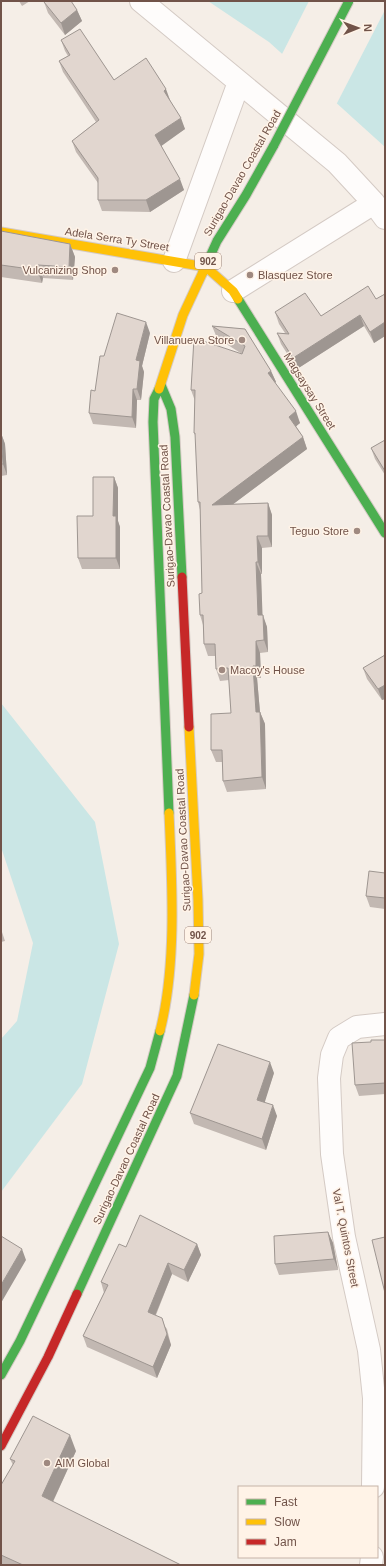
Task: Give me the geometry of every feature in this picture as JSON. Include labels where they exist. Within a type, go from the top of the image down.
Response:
[{"type":"main road","name":"Surigao-Davao Coastal Road","points":[[1,1376],[23,1343],[150,1068],[166,1010],[172,880],[163,694],[153,422],[154,399],[161,385],[183,315],[206,268],[216,241],[246,196],[348,1]]},
{"type":"main road","name":"Adela Serra Ty Street","points":[[1,232],[174,261],[206,268]]},
{"type":"main road","name":"Magsaysay Street","points":[[206,268],[233,291],[385,534]]},
{"type":"main road","name":"Surigao-Davao Coastal Road","points":[[1,1446],[46,1356],[177,1076],[193,1006],[199,954],[191,919],[175,436],[171,409],[161,385]]},
{"type":"main road","points":[[171,918],[191,919]]},
{"type":"street","points":[[141,1],[337,163],[379,210],[233,291]]},
{"type":"street","points":[[174,261],[239,82]]},
{"type":"street","name":"Val T. Quintos Street","points":[[374,1486],[374,1398],[369,1350],[344,1237],[332,1154],[329,1078],[332,1055],[339,1038],[357,1027],[385,1024]]},
{"type":"water","points":[[208,1],[385,1],[385,147],[269,42]]},
{"type":"water","points":[[1,703],[95,822],[119,944],[82,1084],[1,1192],[1,1039],[17,1021],[33,943],[1,847]]},
{"type":"pier","points":[[309,1],[385,1],[385,10],[336,105],[281,56]]},
{"type":"building","points":[[71,1],[77,10],[61,23],[44,2]]},
{"type":"building","points":[[80,29],[114,80],[146,58],[166,89],[164,91],[181,118],[155,135],[180,179],[146,200],[98,200],[98,178],[72,141],[99,120],[59,61],[70,55],[61,40]]},
{"type":"building","points":[[1,231],[70,244],[69,267],[38,265],[37,270],[1,265]]},
{"type":"building","points":[[368,286],[376,299],[385,294],[385,322],[370,332],[360,315],[293,358],[277,333],[289,334],[275,312],[305,293],[321,316]]},
{"type":"building","points":[[117,313],[146,322],[136,360],[140,361],[137,389],[133,389],[132,417],[89,413],[91,390],[95,391],[100,356],[104,356]]},
{"type":"building","points":[[212,326],[245,329],[271,371],[268,373],[296,411],[289,417],[303,437],[212,505],[268,503],[268,536],[257,536],[258,562],[256,562],[258,615],[263,615],[264,640],[256,641],[256,666],[253,666],[256,712],[260,712],[262,777],[223,781],[222,750],[211,750],[211,714],[231,713],[228,668],[216,669],[215,644],[204,644],[203,615],[200,615],[199,594],[202,593],[200,502],[198,502],[194,433],[195,390],[191,390],[194,338],[242,354],[245,346]]},
{"type":"building","points":[[1,433],[3,464],[1,464]]},
{"type":"building","points":[[385,440],[385,471],[371,448]]},
{"type":"building","points":[[93,477],[114,477],[113,516],[116,516],[116,558],[78,558],[77,516],[93,516]]},
{"type":"building","points":[[385,655],[385,685],[378,689],[363,668]]},
{"type":"building","points":[[369,871],[385,873],[385,898],[366,896]]},
{"type":"building","points":[[371,1040],[385,1040],[385,1083],[355,1085],[352,1043],[371,1042]]},
{"type":"building","points":[[218,1044],[270,1062],[257,1100],[273,1105],[262,1139],[190,1113]]},
{"type":"building","points":[[140,1215],[197,1244],[184,1270],[168,1263],[148,1312],[162,1318],[167,1334],[153,1367],[83,1336],[108,1285],[101,1282],[119,1244],[126,1247]]},
{"type":"building","points":[[328,1232],[334,1259],[275,1264],[274,1236]]},
{"type":"building","points":[[1,1236],[22,1249],[1,1285]]},
{"type":"building","points":[[385,1237],[385,1293],[372,1240]]},
{"type":"building","points":[[33,1416],[70,1435],[42,1496],[181,1565],[23,1565],[1,1555],[1,1485],[15,1461],[10,1459]]},
{"type":"traffic: fast","points":[[274,145],[349,1]]},
{"type":"traffic: fast","points":[[203,272],[217,241],[246,195],[274,145]]},
{"type":"traffic: fast","points":[[238,299],[385,533]]},
{"type":"traffic: fast","points":[[161,385],[171,409],[175,437],[182,577]]},
{"type":"traffic: fast","points":[[159,389],[154,399],[153,422],[169,813]]},
{"type":"traffic: fast","points":[[77,1294],[177,1076],[194,995]]},
{"type":"traffic: fast","points":[[1,1375],[20,1341],[150,1068],[160,1031]]},
{"type":"traffic: slow","points":[[1,232],[206,267],[233,291],[238,299]]},
{"type":"traffic: slow","points":[[159,389],[183,315],[203,272]]},
{"type":"traffic: slow","points":[[189,727],[198,900],[199,954],[194,995]]},
{"type":"traffic: slow","points":[[160,1031],[169,978],[171,951],[172,895],[169,813]]},
{"type":"traffic: jam","points":[[182,577],[189,727]]},
{"type":"traffic: jam","points":[[1,1446],[48,1357],[77,1294]]},
{"type":"place","name":"Vulcanizing Shop","points":[[115,270]]},
{"type":"place","name":"Blasquez Store","points":[[250,275]]},
{"type":"place","name":"Villanueva Store","points":[[242,340]]},
{"type":"place","name":"Teguo Store","points":[[357,531]]},
{"type":"place","name":"Macoy's House","points":[[222,670]]},
{"type":"place","name":"AIM Global","points":[[47,1463]]}]
